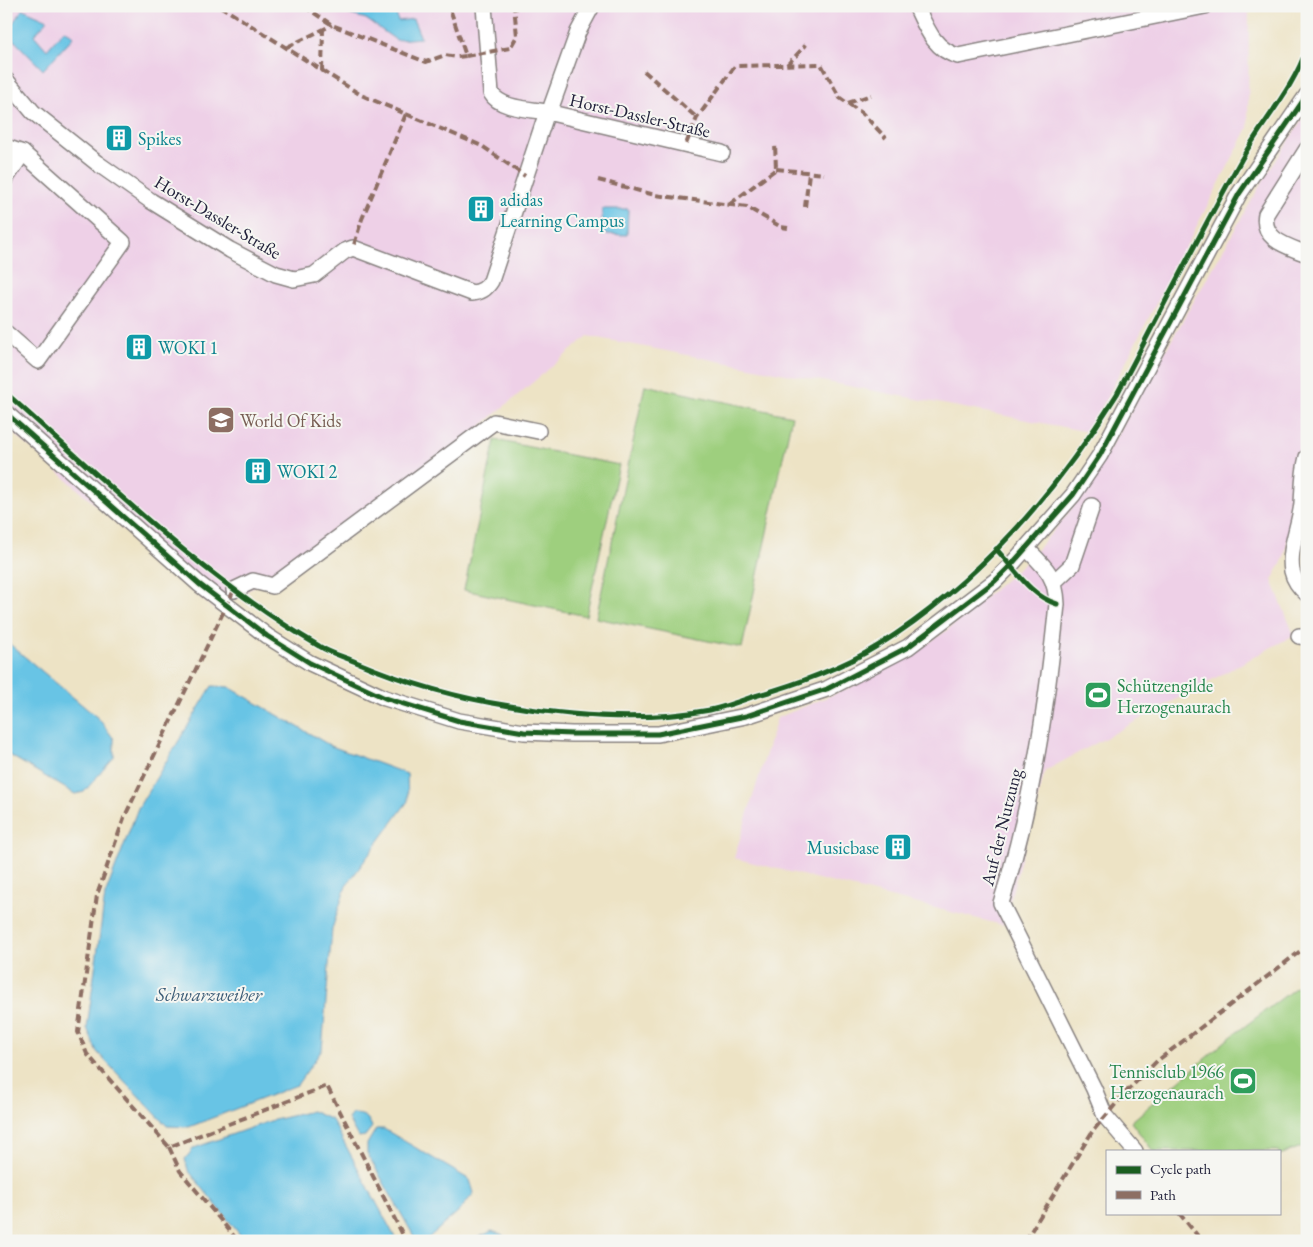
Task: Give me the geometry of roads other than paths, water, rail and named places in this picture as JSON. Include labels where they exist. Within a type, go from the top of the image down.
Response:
[{"type":"street","name":"Horst-Dassler-Straße","points":[[484,6],[491,93],[493,98],[506,104],[722,153]]},
{"type":"street","name":"Horst-Dassler-Straße","points":[[6,80],[33,112],[97,163],[151,201],[230,250],[276,274],[294,279],[314,275],[345,251],[353,248],[472,293],[480,292],[491,281],[548,112],[578,32],[592,6]]},
{"type":"street","points":[[916,6],[936,43],[943,50],[958,56],[1178,8],[1205,6]]},
{"type":"street","points":[[6,413],[199,584],[267,636],[310,663],[385,698],[459,720],[524,732],[612,735],[658,734],[746,716],[827,689],[908,647],[995,581],[1027,549],[1072,495],[1100,454],[1200,266],[1252,174],[1307,95]]},
{"type":"street","points":[[6,147],[23,153],[122,242],[38,361],[6,333]]},
{"type":"street","points":[[1307,149],[1266,214],[1264,223],[1267,232],[1273,239],[1307,254]]},
{"type":"street","points":[[6,178],[23,153]]},
{"type":"street","points":[[234,590],[253,581],[274,586],[494,422],[538,431]]},
{"type":"street","points":[[1307,457],[1302,477],[1302,503],[1292,556],[1292,573],[1300,587],[1307,594]]},
{"type":"street","points":[[1027,549],[1045,567],[1055,581],[1072,565],[1092,506]]},
{"type":"street","name":"Auf der Nutzung","points":[[1055,581],[1056,620],[1036,766],[1014,862],[1001,903],[1094,1089],[1105,1116],[1134,1150]]},
{"type":"water","points":[[321,6],[395,6],[398,21],[413,19],[421,38],[396,40],[366,19]]},
{"type":"water","points":[[23,9],[48,20],[34,35],[47,50],[64,30],[74,36],[43,70],[6,32]]},
{"type":"water","points":[[602,209],[628,209],[627,235],[602,234]]},
{"type":"water","points":[[6,641],[99,719],[114,739],[114,757],[84,792],[75,794],[6,753]]},
{"type":"water","name":"Schwarzweiher","points":[[212,686],[229,687],[331,746],[407,774],[408,801],[346,886],[332,929],[322,1050],[297,1085],[189,1127],[167,1126],[97,1052],[87,1028],[105,895],[138,808]]},
{"type":"water","points":[[312,1111],[332,1120],[397,1241],[245,1241],[188,1170],[185,1159],[194,1148],[270,1121]]},
{"type":"water","points":[[352,1114],[362,1115],[369,1120],[372,1127],[365,1136],[358,1137],[348,1119]]},
{"type":"water","points":[[376,1129],[384,1129],[470,1180],[474,1193],[460,1210],[425,1241],[416,1240],[367,1153],[367,1144]]},
{"type":"water","points":[[492,1231],[503,1235],[505,1241],[471,1241]]},
{"type":"place","name":"Spikes","points":[[119,138]]},
{"type":"place","name":"adidas Learning Campus","points":[[481,209]]},
{"type":"place","name":"WOKI 1","points":[[139,347]]},
{"type":"place","name":"World Of Kids","points":[[221,420]]},
{"type":"place","name":"WOKI 2","points":[[258,471]]},
{"type":"place","name":"Schützengilde Herzogenaurach","points":[[1098,695]]},
{"type":"place","name":"Musicbase","points":[[898,847]]},
{"type":"place","name":"Tennisclub 1966 Herzogenaurach","points":[[1243,1081]]}]
